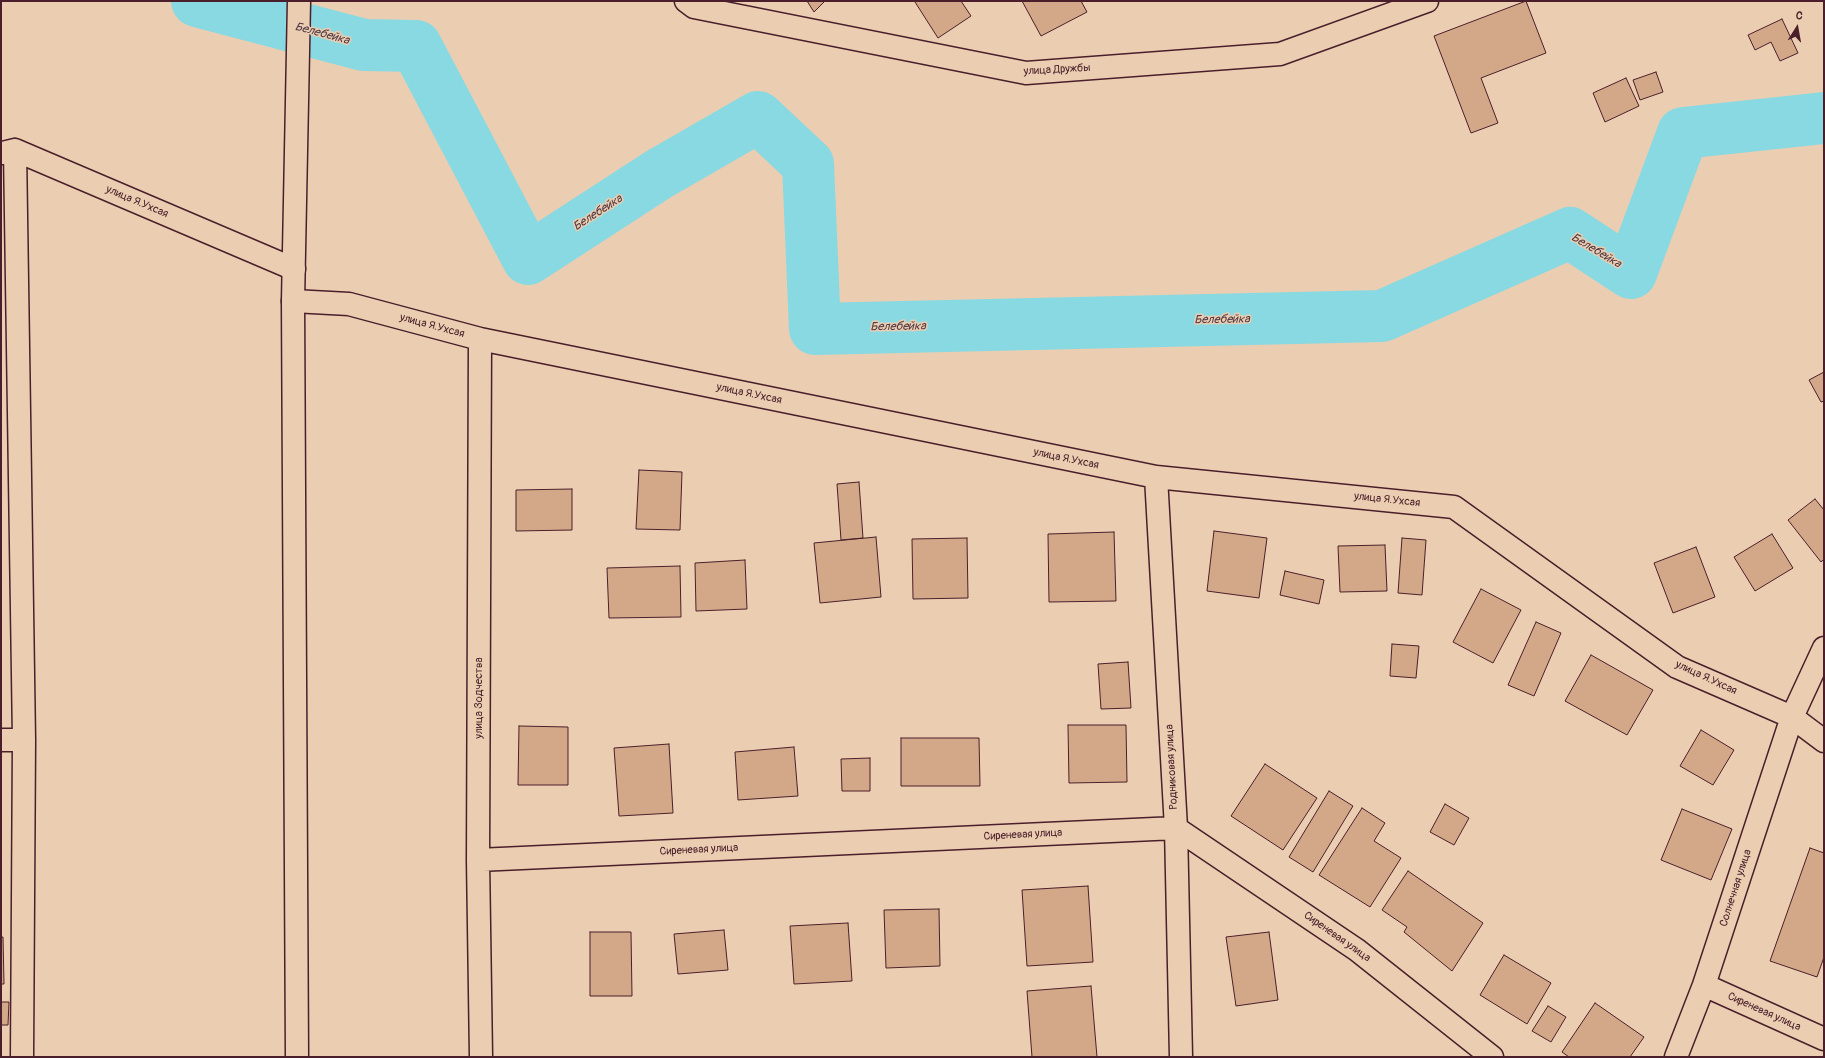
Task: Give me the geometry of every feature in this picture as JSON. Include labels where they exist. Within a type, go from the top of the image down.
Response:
[{"type":"street","points":[[297,1057],[293,301],[299,1]]},
{"type":"street","name":"улица Дружбы","points":[[686,1],[694,7],[1026,73],[1280,54],[1427,1]]},
{"type":"street","points":[[8,151],[24,740],[22,1057]]},
{"type":"street","name":"улица Я.Ухсая","points":[[8,151],[294,269]]},
{"type":"street","name":"улица Я.Ухсая","points":[[293,301],[349,304],[480,339],[1156,477],[1454,507],[1677,667],[1792,717],[1824,741]]},
{"type":"street","name":"улица Зодчества","points":[[480,339],[478,860],[481,1057]]},
{"type":"street","name":"Родниковая улица","points":[[1156,477],[1176,828],[1181,1057]]},
{"type":"street","name":"Солнечная улица","points":[[1676,1057],[1704,985],[1792,717],[1824,648]]},
{"type":"street","points":[[1,740],[24,740]]},
{"type":"street","name":"Сиреневая улица","points":[[478,860],[1176,828],[1357,950],[1492,1057]]},
{"type":"street","name":"Сиреневая улица","points":[[1704,985],[1824,1039]]},
{"type":"building","points":[[807,1],[825,1],[814,12]]},
{"type":"building","points":[[961,1],[971,16],[938,38],[915,2]]},
{"type":"building","points":[[1022,1],[1081,1],[1087,12],[1041,36]]},
{"type":"building","points":[[1526,1],[1546,53],[1481,78],[1498,123],[1471,133],[1434,36]]},
{"type":"building","points":[[1782,19],[1798,53],[1780,61],[1771,42],[1755,50],[1748,35]]},
{"type":"building","points":[[1656,72],[1663,92],[1640,100],[1633,80]]},
{"type":"building","points":[[1626,78],[1639,106],[1605,122],[1593,93]]},
{"type":"building","points":[[1824,372],[1824,401],[1821,402],[1809,380]]},
{"type":"building","points":[[639,470],[682,472],[680,530],[636,529]]},
{"type":"building","points":[[859,482],[863,538],[841,540],[837,484]]},
{"type":"building","points":[[572,489],[572,530],[516,531],[516,490]]},
{"type":"building","points":[[1815,499],[1824,510],[1824,559],[1821,562],[1788,520]]},
{"type":"building","points":[[1214,531],[1267,538],[1259,598],[1207,591]]},
{"type":"building","points":[[1114,532],[1116,601],[1049,602],[1048,534]]},
{"type":"building","points":[[1772,534],[1793,568],[1755,591],[1734,557]]},
{"type":"building","points":[[876,537],[881,597],[820,603],[814,543]]},
{"type":"building","points":[[967,538],[968,598],[913,599],[912,539]]},
{"type":"building","points":[[1402,538],[1426,540],[1422,595],[1398,593]]},
{"type":"building","points":[[1385,545],[1387,591],[1340,592],[1338,546]]},
{"type":"building","points":[[1696,547],[1715,597],[1673,613],[1654,563]]},
{"type":"building","points":[[745,560],[747,609],[696,611],[695,563]]},
{"type":"building","points":[[680,566],[681,617],[609,618],[607,568]]},
{"type":"building","points":[[1285,571],[1324,580],[1319,604],[1280,595]]},
{"type":"building","points":[[1481,589],[1521,610],[1493,663],[1453,642]]},
{"type":"building","points":[[1536,622],[1561,633],[1534,696],[1508,685]]},
{"type":"building","points":[[1392,644],[1419,646],[1416,678],[1390,676]]},
{"type":"building","points":[[1591,655],[1653,690],[1627,735],[1565,701]]},
{"type":"building","points":[[1128,662],[1131,708],[1101,709],[1098,664]]},
{"type":"building","points":[[1068,725],[1126,725],[1127,782],[1069,783]]},
{"type":"building","points":[[519,726],[568,727],[568,785],[518,785]]},
{"type":"building","points":[[1701,730],[1734,750],[1713,785],[1680,766]]},
{"type":"building","points":[[901,738],[979,738],[980,786],[901,786]]},
{"type":"building","points":[[669,744],[673,813],[619,816],[614,748]]},
{"type":"building","points":[[794,747],[798,796],[738,800],[735,752]]},
{"type":"building","points":[[870,758],[870,791],[842,791],[841,759]]},
{"type":"building","points":[[1265,764],[1317,798],[1283,850],[1231,816]]},
{"type":"building","points":[[1329,791],[1353,806],[1313,872],[1289,857]]},
{"type":"building","points":[[1445,804],[1469,818],[1454,845],[1430,832]]},
{"type":"building","points":[[1362,808],[1385,823],[1374,841],[1401,858],[1370,907],[1319,875]]},
{"type":"building","points":[[1682,809],[1732,829],[1711,880],[1661,860]]},
{"type":"building","points":[[1810,848],[1824,853],[1824,957],[1817,977],[1770,961]]},
{"type":"building","points":[[1408,871],[1483,923],[1452,971],[1404,932],[1407,927],[1382,910]]},
{"type":"building","points":[[1088,886],[1093,962],[1027,966],[1022,890]]},
{"type":"building","points":[[939,909],[940,966],[886,968],[884,910]]},
{"type":"building","points":[[848,923],[852,981],[794,984],[790,926]]},
{"type":"building","points":[[724,930],[728,970],[678,974],[674,934]]},
{"type":"building","points":[[590,932],[631,932],[632,996],[590,996]]},
{"type":"building","points":[[1269,932],[1278,1000],[1236,1006],[1226,937]]},
{"type":"building","points":[[1,937],[3,937],[4,984],[1,984]]},
{"type":"building","points":[[1504,955],[1551,983],[1527,1024],[1480,995]]},
{"type":"building","points":[[1091,986],[1097,1057],[1032,1057],[1027,991]]},
{"type":"building","points":[[1,1002],[9,1002],[8,1025],[1,1025]]},
{"type":"building","points":[[1595,1003],[1644,1037],[1630,1057],[1569,1057],[1562,1052]]},
{"type":"building","points":[[1548,1006],[1566,1017],[1551,1042],[1532,1031]]},
{"type":"waterway","name":"Белебейка","points":[[197,1],[364,45],[416,46],[528,259],[659,174],[758,117],[808,164],[815,329],[1382,316],[1570,233],[1631,273],[1683,133],[1824,118]]}]
